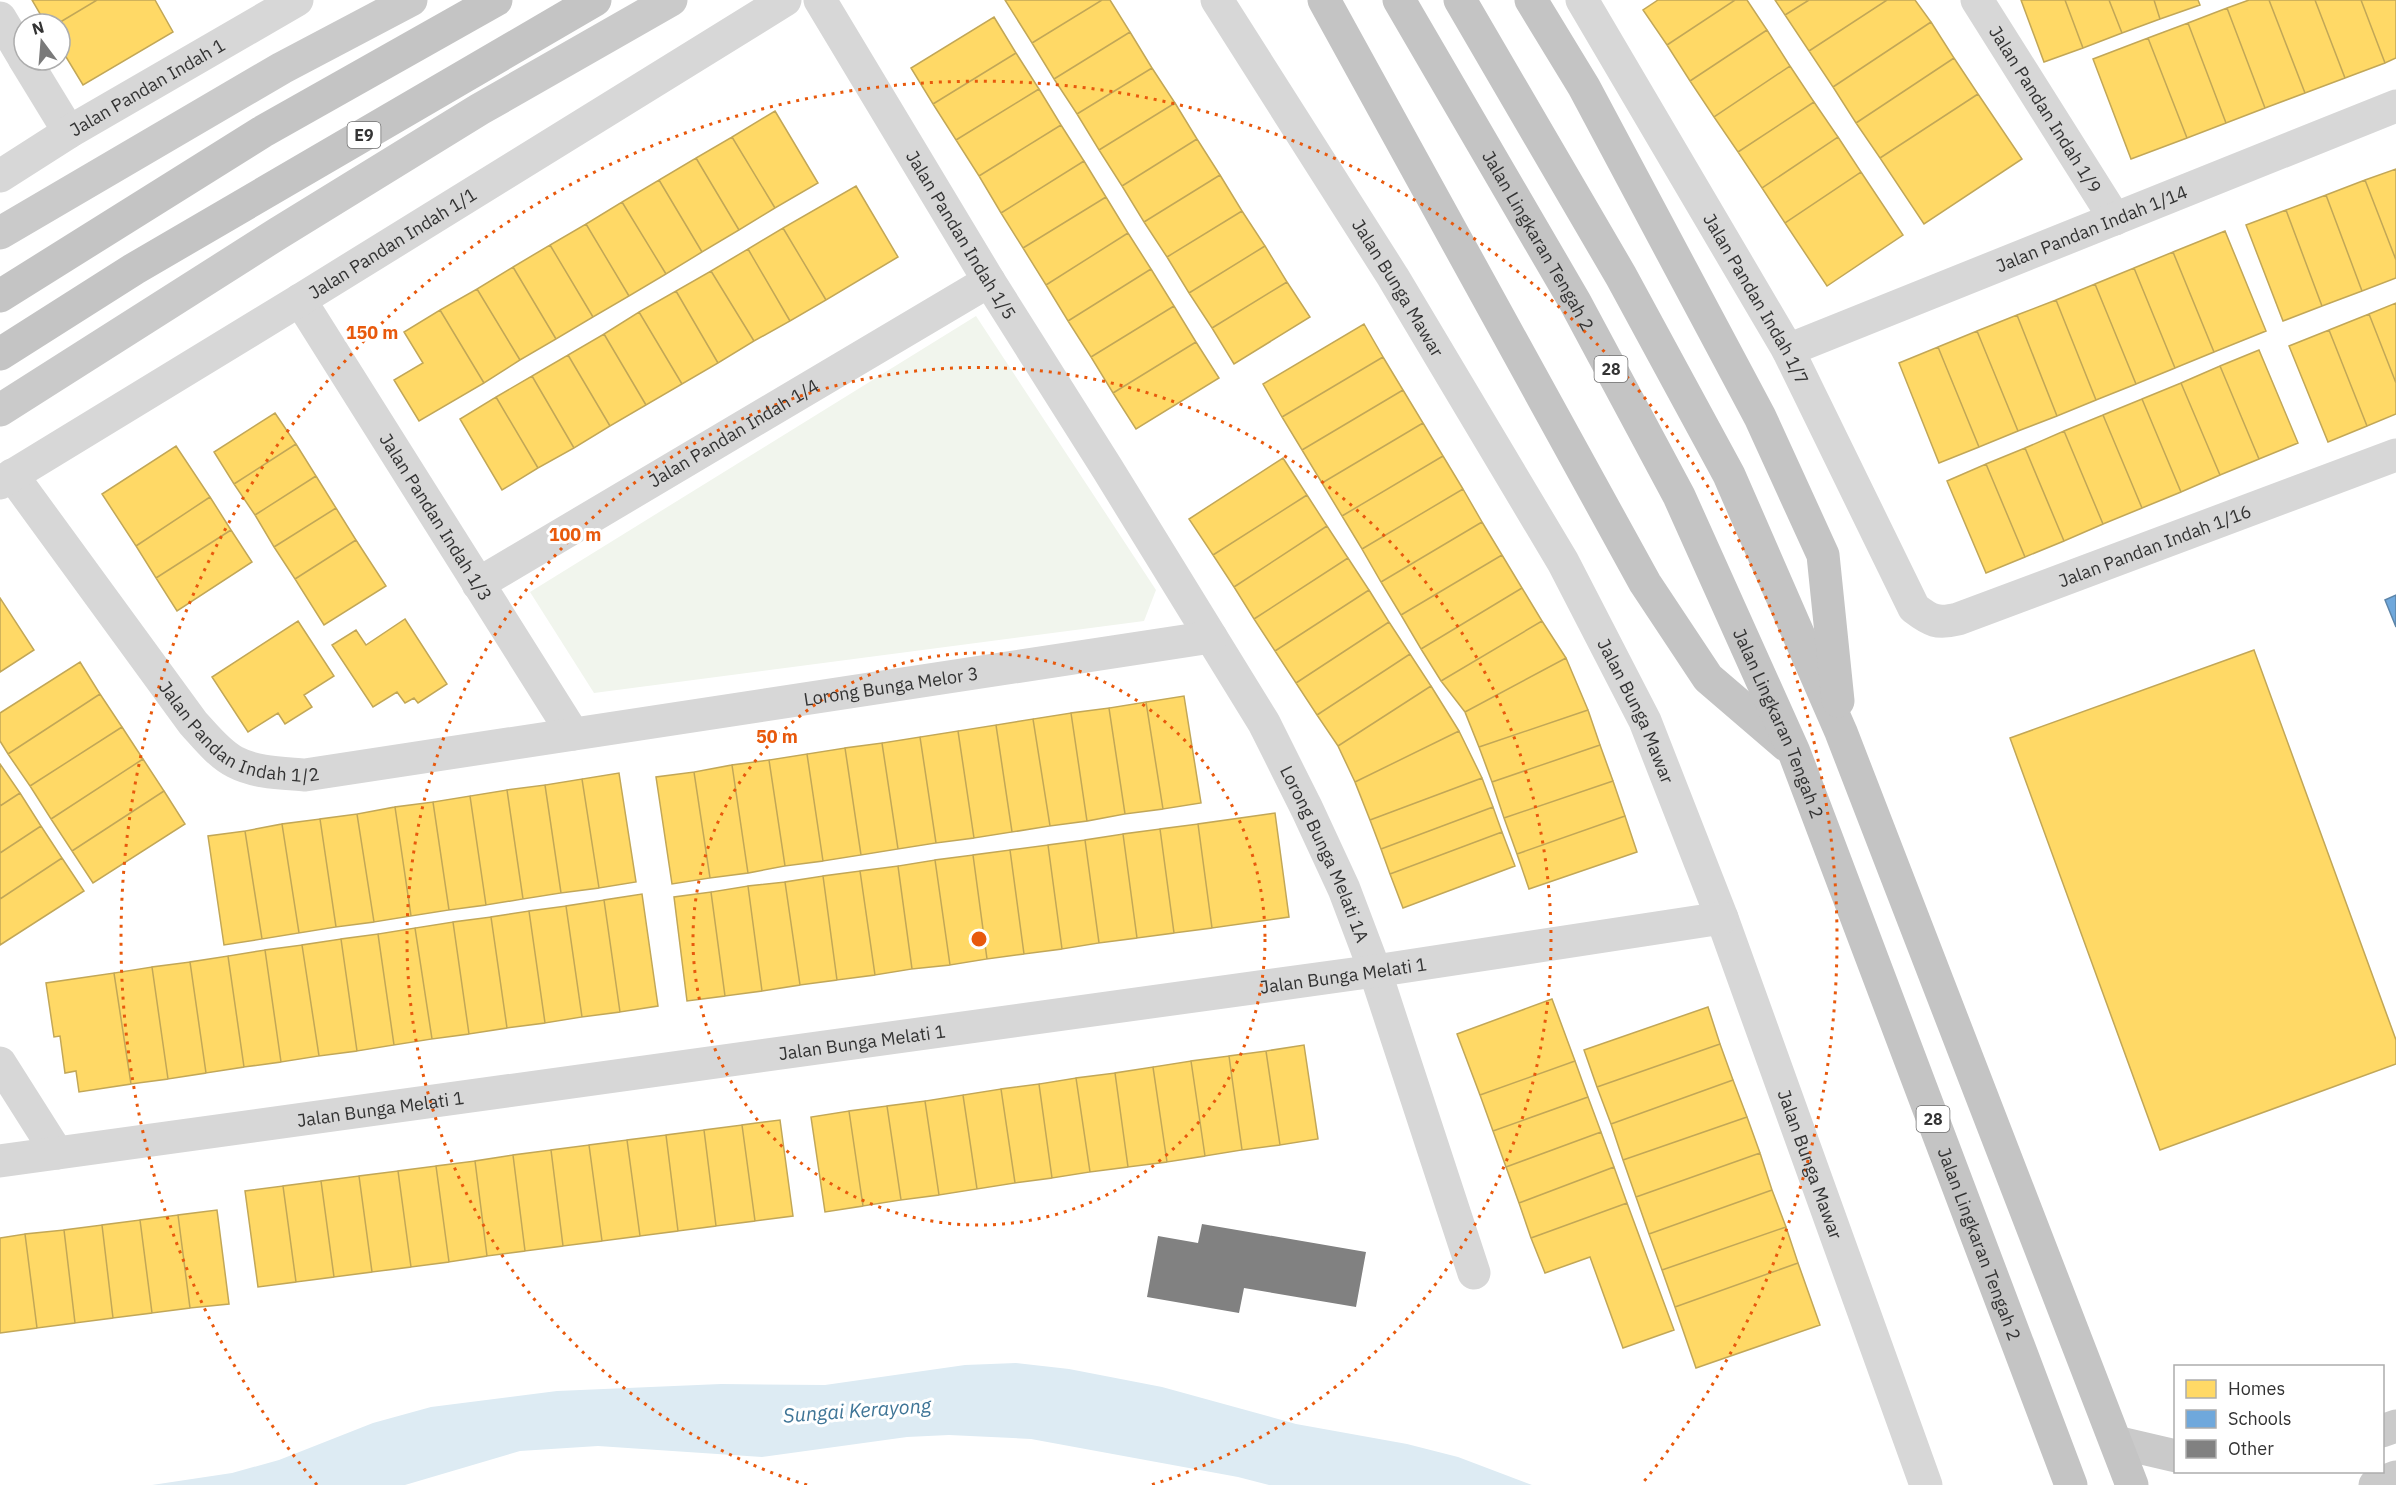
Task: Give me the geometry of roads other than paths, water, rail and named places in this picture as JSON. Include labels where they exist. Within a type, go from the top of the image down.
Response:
[{"type":"highway","points":[[0,296],[108,226],[262,132],[496,0]]},
{"type":"highway","name":"E9","points":[[0,354],[134,269],[595,0]]},
{"type":"highway","points":[[1324,0],[1645,583],[1708,678],[1794,752]]},
{"type":"highway","name":"Jalan Lingkaran Tengah 2","points":[[1399,0],[1575,302],[1679,496],[1794,752],[2071,1485]]},
{"type":"highway","points":[[1460,0],[1621,276],[1729,475],[1841,732],[2132,1485]]},
{"type":"highway","points":[[1531,0],[1584,87],[1760,417],[1823,555],[1841,732]]},
{"type":"main road","points":[[0,233],[282,68],[411,0]]},
{"type":"main road","points":[[0,410],[480,109],[669,1]]},
{"type":"main road","points":[[2116,1442],[2174,1456]]},
{"type":"main road","points":[[2375,1485],[2396,1476]]},
{"type":"street","name":"Jalan Pandan Indah 1","points":[[0,176],[69,132],[297,0]]},
{"type":"street","name":"Jalan Pandan Indah 1/1","points":[[6,479],[785,0]]},
{"type":"street","name":"Jalan Pandan Indah 1/5","points":[[820,0],[989,281],[1107,468]]},
{"type":"street","name":"Jalan Bunga Mawar","points":[[1217,0],[1393,277],[1563,562],[1645,721],[1722,918],[1926,1485]]},
{"type":"street","name":"Jalan Pandan Indah 1/7","points":[[1582,0],[1788,350],[1914,608]]},
{"type":"street","name":"Jalan Pandan Indah 1/9","points":[[1977,0],[2115,219]]},
{"type":"street","points":[[0,18],[12,38]]},
{"type":"street","points":[[33,72],[69,132]]},
{"type":"street","name":"Jalan Pandan Indah 1/14","points":[[1788,350],[2396,106]]},
{"type":"street","name":"Jalan Pandan Indah 1/4","points":[[478,584],[989,281]]},
{"type":"street","name":"Jalan Pandan Indah 1/3","points":[[300,300],[573,734]]},
{"type":"street","name":"Jalan Pandan Indah 1/16","points":[[1914,608],[1930,620],[1943,623],[1958,620],[2396,455]]},
{"type":"street","name":"Lorong Bunga Melati 1A","points":[[1107,468],[1264,723],[1344,889],[1375,971],[1474,1273]]},
{"type":"street","name":"Jalan Pandan Indah 1/2","points":[[6,479],[193,723],[214,746],[234,762],[261,771],[305,775],[573,734]]},
{"type":"street","name":"Lorong Bunga Melor 3","points":[[573,734],[1210,637]]},
{"type":"street","name":"Jalan Bunga Melati 1","points":[[0,1161],[1375,971],[1722,918]]},
{"type":"street","points":[[0,1063],[57,1153]]},
{"type":"water","name":"Sungai Kerayong","points":[[1016,1363],[1069,1369],[1162,1387],[1296,1424],[1407,1444],[1458,1457],[1532,1485],[1269,1485],[1238,1477],[1031,1439],[949,1435],[907,1437],[762,1457],[598,1446],[520,1451],[405,1485],[152,1485],[232,1473],[279,1460],[373,1423],[431,1407],[557,1391],[721,1384],[825,1385],[965,1365]]}]
